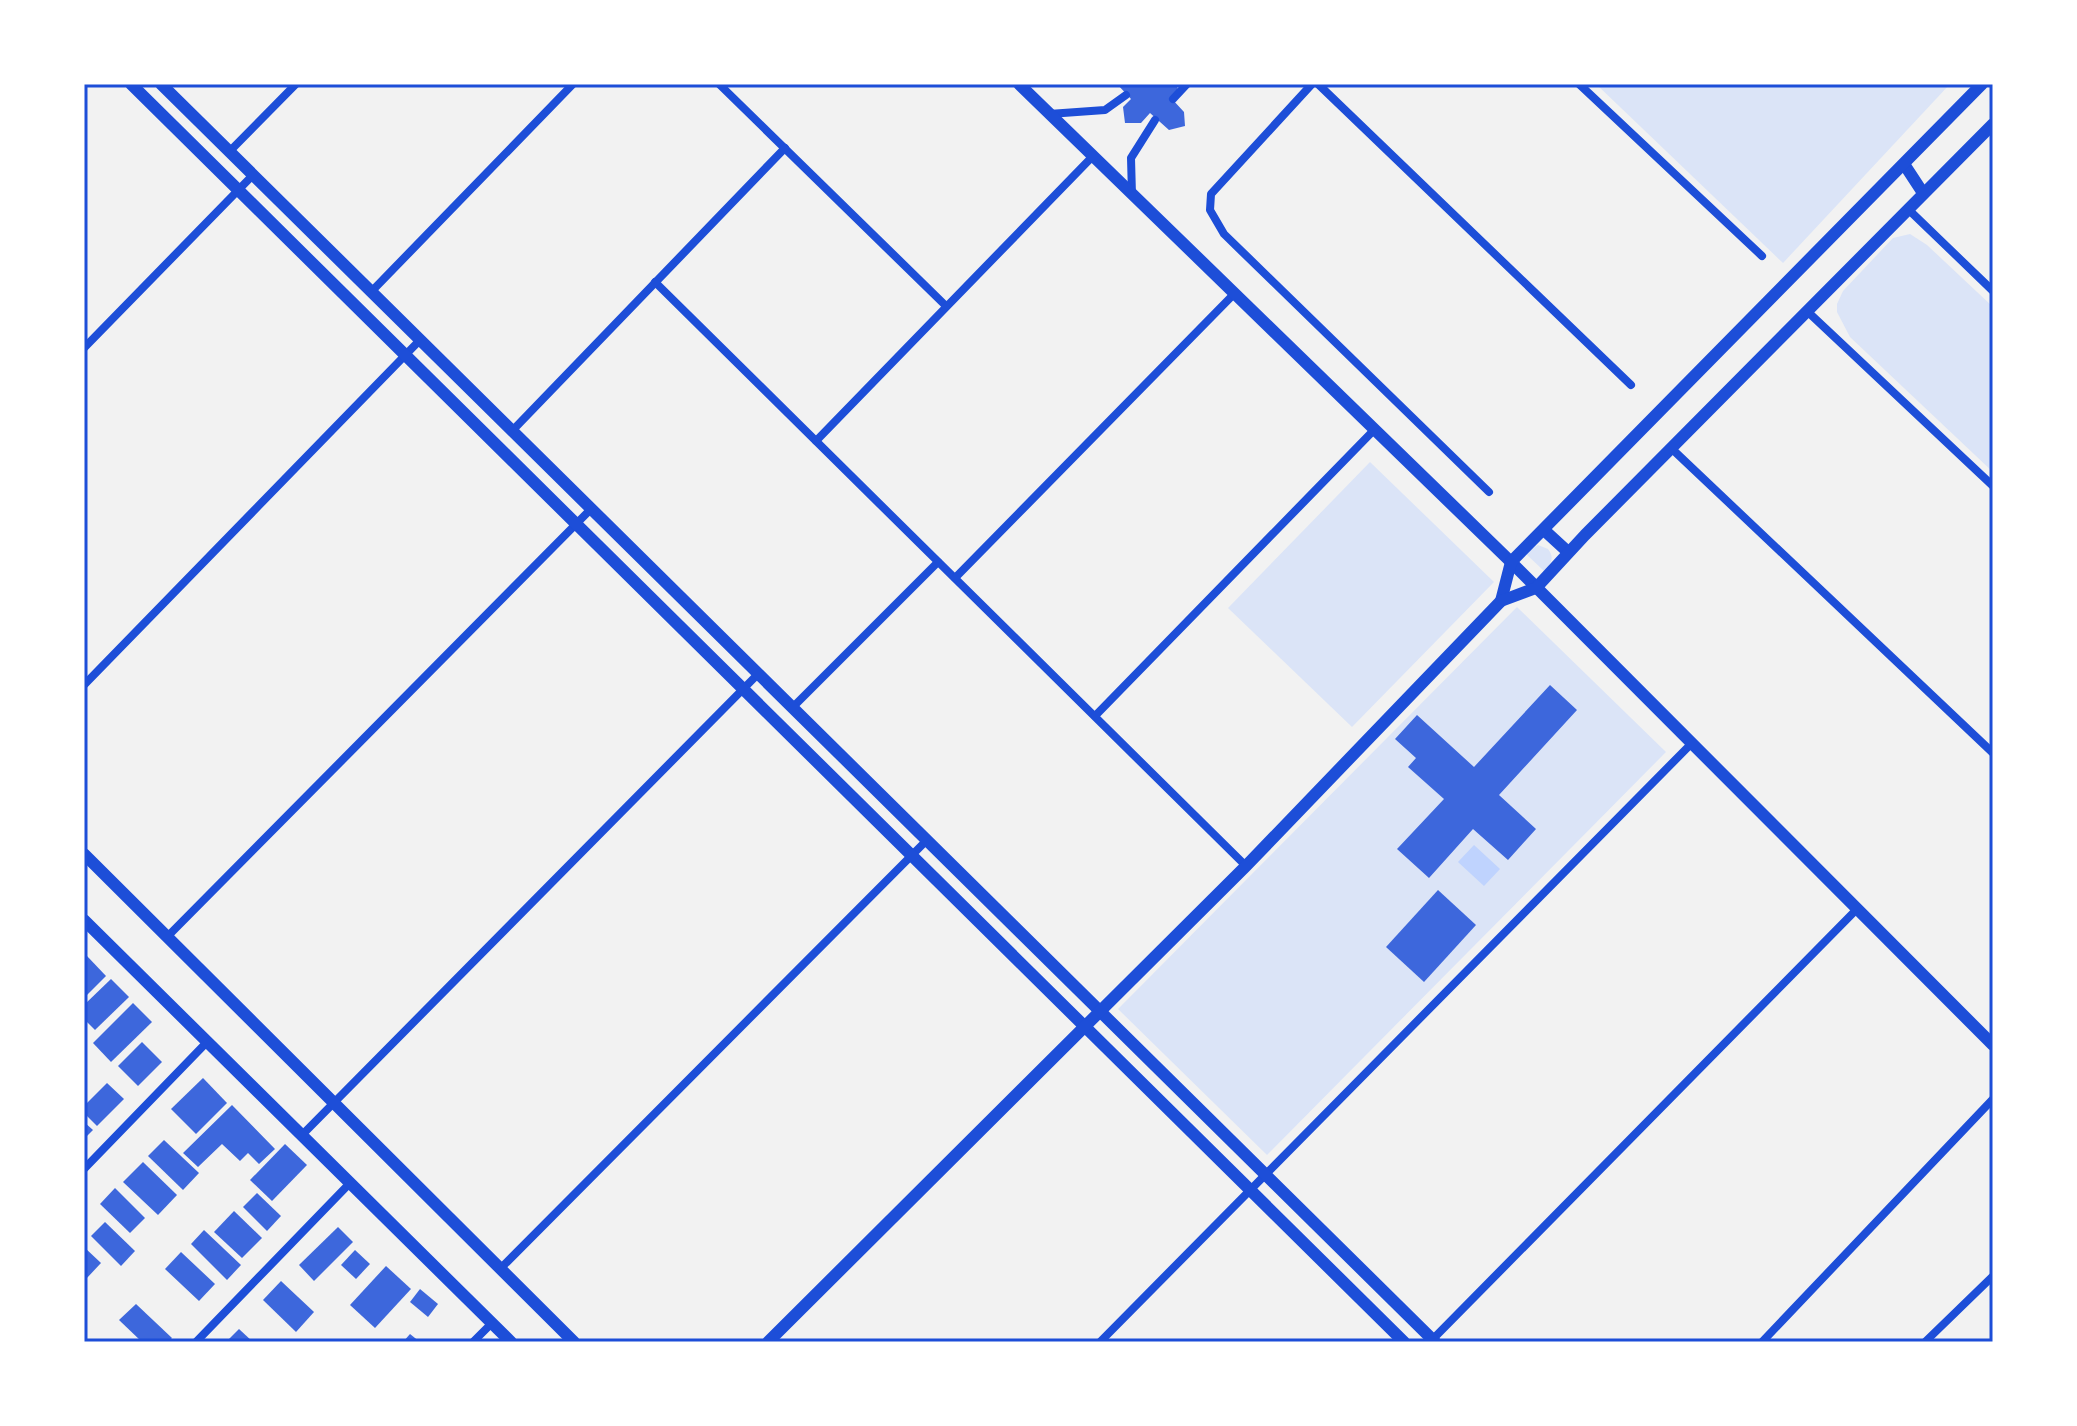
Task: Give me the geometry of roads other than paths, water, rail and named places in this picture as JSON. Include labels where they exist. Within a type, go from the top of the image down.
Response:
[{"type":"street","points":[[131,84],[1404,1342]]},
{"type":"street","points":[[161,84],[1433,1341],[1857,909]]},
{"type":"street","points":[[229,152],[296,84]]},
{"type":"street","points":[[371,292],[573,84]]},
{"type":"street","points":[[719,84],[946,306]]},
{"type":"street","points":[[1019,84],[1511,562],[1993,1044]]},
{"type":"street","points":[[1173,99],[1187,84]]},
{"type":"street","points":[[1489,492],[1224,234],[1210,210],[1211,194],[1315,84],[1631,385]]},
{"type":"street","points":[[1579,84],[1762,256]]},
{"type":"street","points":[[1501,601],[1511,562],[1982,84]]},
{"type":"street","points":[[1049,114],[1105,110],[1126,95]]},
{"type":"street","points":[[1132,195],[1131,158],[1155,120]]},
{"type":"street","points":[[768,1342],[1246,866],[1501,601],[1536,588],[1568,552],[1910,211],[1923,193],[1993,124]]},
{"type":"street","points":[[512,431],[785,148]]},
{"type":"street","points":[[816,441],[1093,156]]},
{"type":"street","points":[[1904,164],[1923,193]]},
{"type":"street","points":[[84,348],[253,175]]},
{"type":"street","points":[[1910,211],[1993,291]]},
{"type":"street","points":[[655,282],[1246,866]]},
{"type":"street","points":[[955,578],[1234,294]]},
{"type":"street","points":[[1808,312],[1993,486]]},
{"type":"street","points":[[84,685],[420,340]]},
{"type":"street","points":[[1095,716],[1374,430]]},
{"type":"street","points":[[1671,448],[1993,753]]},
{"type":"street","points":[[167,937],[591,509]]},
{"type":"street","points":[[1544,530],[1568,552]]},
{"type":"street","points":[[792,708],[938,562]]},
{"type":"street","points":[[302,1135],[758,674]]},
{"type":"street","points":[[1100,1342],[1692,743]]},
{"type":"street","points":[[500,1269],[927,840]]},
{"type":"street","points":[[84,854],[574,1342]]},
{"type":"street","points":[[84,920],[511,1342]]},
{"type":"street","points":[[84,1169],[208,1041]]},
{"type":"street","points":[[1762,1342],[1993,1099]]},
{"type":"street","points":[[196,1342],[350,1183]]},
{"type":"street","points":[[1925,1342],[1993,1276]]},
{"type":"street","points":[[473,1342],[492,1323]]},
{"type":"water","points":[[1474,845],[1500,869],[1484,886],[1458,862]]}]
